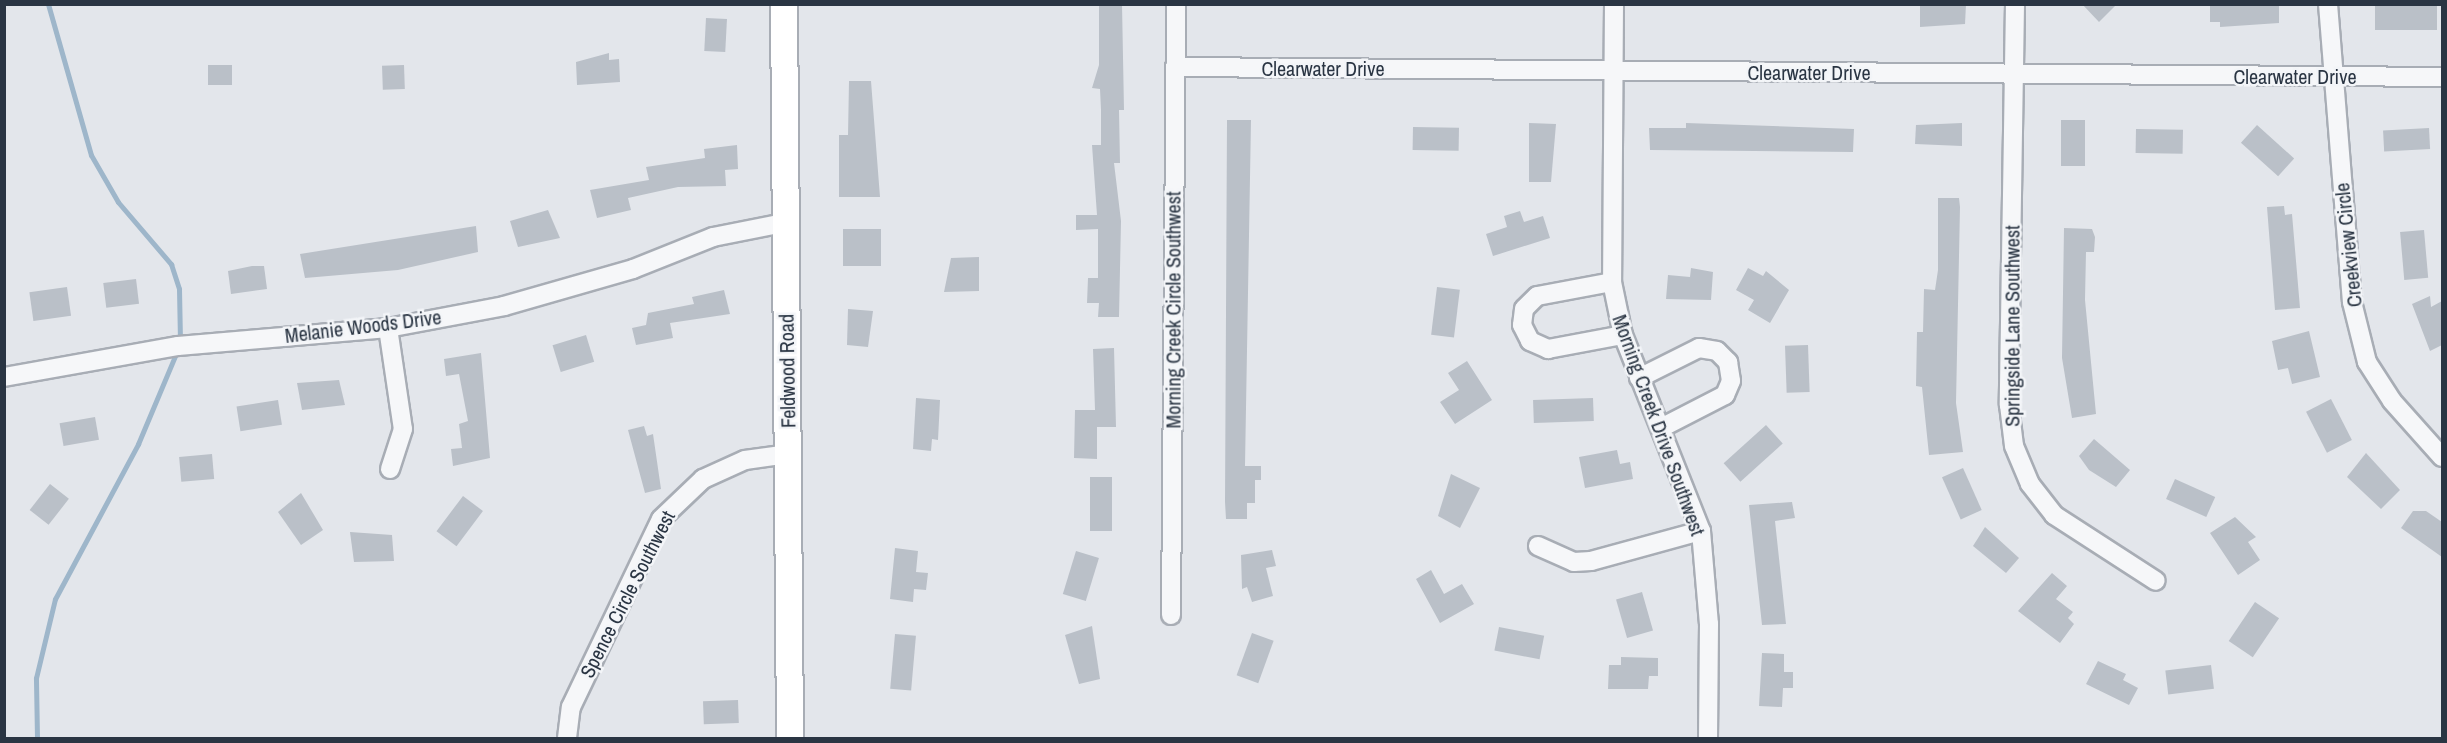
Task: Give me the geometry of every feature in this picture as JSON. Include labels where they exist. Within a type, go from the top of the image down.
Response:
[{"type":"street","name":"Feldwood Road","points":[[784,4],[790,738]]},
{"type":"street","name":"Morning Creek Circle Southwest","points":[[1171,615],[1176,4]]},
{"type":"street","name":"Morning Creek Drive Southwest","points":[[1614,4],[1612,282],[1623,335],[1639,378],[1663,427],[1701,531],[1709,624],[1708,738]]},
{"type":"street","name":"Springside Lane Southwest","points":[[2015,4],[2009,405],[2014,446],[2030,484],[2054,515],[2156,581]]},
{"type":"street","name":"Creekview Circle","points":[[2328,4],[2332,77],[2352,302],[2367,362],[2392,401],[2442,457]]},
{"type":"street","name":"Clearwater Drive","points":[[1175,67],[2442,77]]},
{"type":"street","name":"Melanie Woods Drive","points":[[5,379],[178,346],[388,328],[504,306],[633,269],[713,237],[784,223]]},
{"type":"street","points":[[1612,282],[1537,296],[1524,309],[1522,326],[1530,341],[1548,349],[1623,335]]},
{"type":"street","points":[[388,328],[403,429],[390,469]]},
{"type":"street","points":[[1639,378],[1699,348],[1717,351],[1728,362],[1731,381],[1725,395],[1663,427]]},
{"type":"street","name":"Spence Circle Southwest","points":[[567,738],[571,707],[661,519],[703,479],[745,460],[788,454]]},
{"type":"street","points":[[1538,546],[1574,562],[1591,561],[1701,531]]},
{"type":"building","points":[[1099,4],[1122,4],[1124,110],[1119,110],[1120,163],[1114,163],[1121,221],[1119,317],[1098,317],[1099,303],[1087,303],[1088,278],[1098,278],[1098,229],[1076,230],[1076,215],[1097,215],[1092,145],[1101,145],[1101,110],[1100,89],[1092,88],[1099,65]]},
{"type":"building","points":[[1920,4],[1966,4],[1965,24],[1920,27]]},
{"type":"building","points":[[2082,4],[2117,4],[2099,22]]},
{"type":"building","points":[[2210,4],[2279,4],[2279,23],[2220,27],[2220,22],[2210,22]]},
{"type":"building","points":[[2375,4],[2437,4],[2437,30],[2375,30]]},
{"type":"building","points":[[706,18],[727,19],[725,52],[704,51]]},
{"type":"building","points":[[609,53],[609,60],[619,59],[620,82],[577,85],[576,62]]},
{"type":"building","points":[[208,65],[232,65],[232,85],[208,85]]},
{"type":"building","points":[[404,65],[405,89],[383,90],[382,66]]},
{"type":"building","points":[[849,81],[871,81],[880,197],[839,197],[839,135],[848,135]]},
{"type":"building","points":[[1227,120],[1251,120],[1245,466],[1261,466],[1261,480],[1255,480],[1255,503],[1247,503],[1247,519],[1226,519],[1225,502]]},
{"type":"building","points":[[2061,120],[2085,120],[2085,166],[2061,166]]},
{"type":"building","points":[[1529,123],[1556,124],[1551,182],[1529,182]]},
{"type":"building","points":[[1686,123],[1854,129],[1853,152],[1650,150],[1649,128],[1686,128]]},
{"type":"building","points":[[1962,123],[1962,146],[1915,144],[1916,125]]},
{"type":"building","points":[[2257,125],[2294,158],[2278,176],[2241,143]]},
{"type":"building","points":[[1413,127],[1459,128],[1459,151],[1413,150]]},
{"type":"building","points":[[2429,128],[2430,149],[2384,151],[2383,130]]},
{"type":"building","points":[[2136,129],[2183,130],[2183,154],[2136,153]]},
{"type":"building","points":[[737,145],[738,169],[725,170],[726,186],[678,187],[628,198],[631,210],[597,218],[590,190],[649,180],[646,167],[705,158],[704,149]]},
{"type":"building","points":[[1938,198],[1959,198],[1960,207],[1956,403],[1963,452],[1929,455],[1922,387],[1916,386],[1917,332],[1923,332],[1924,289],[1935,290],[1938,270]]},
{"type":"building","points":[[2284,206],[2285,215],[2292,214],[2300,308],[2275,310],[2267,207]]},
{"type":"building","points":[[548,210],[560,238],[518,247],[510,221]]},
{"type":"building","points":[[1520,211],[1524,222],[1543,216],[1550,238],[1493,256],[1486,234],[1507,227],[1504,216]]},
{"type":"building","points":[[476,226],[478,252],[398,270],[305,278],[300,254]]},
{"type":"building","points":[[2064,228],[2092,229],[2095,237],[2094,252],[2086,252],[2085,300],[2096,414],[2072,418],[2062,358]]},
{"type":"building","points":[[843,229],[881,229],[881,266],[843,266]]},
{"type":"building","points":[[2424,230],[2428,278],[2404,280],[2400,232]]},
{"type":"building","points":[[979,257],[979,291],[944,292],[951,258]]},
{"type":"building","points":[[264,266],[267,289],[231,294],[228,271]]},
{"type":"building","points":[[1691,268],[1713,272],[1711,300],[1666,299],[1668,275],[1690,277]]},
{"type":"building","points":[[1748,268],[1763,276],[1766,271],[1789,290],[1770,323],[1748,310],[1754,300],[1736,290]]},
{"type":"building","points":[[136,279],[139,304],[106,308],[103,283]]},
{"type":"building","points":[[67,287],[71,316],[33,321],[29,292]]},
{"type":"building","points":[[1437,287],[1460,290],[1454,337],[1431,335]]},
{"type":"building","points":[[724,290],[730,314],[670,323],[673,338],[636,345],[632,328],[646,325],[648,313],[694,304],[692,297]]},
{"type":"building","points":[[2430,296],[2431,307],[2442,301],[2442,345],[2430,351],[2412,304]]},
{"type":"building","points":[[848,309],[873,311],[868,347],[847,345]]},
{"type":"building","points":[[2309,331],[2320,377],[2292,384],[2288,368],[2278,370],[2272,341]]},
{"type":"building","points":[[586,335],[594,362],[561,372],[553,345]]},
{"type":"building","points":[[1808,345],[1810,392],[1787,393],[1785,346]]},
{"type":"building","points":[[1114,348],[1116,427],[1097,427],[1097,459],[1074,458],[1075,410],[1095,410],[1093,349]]},
{"type":"building","points":[[481,353],[490,458],[453,466],[451,449],[462,448],[459,424],[468,421],[459,374],[446,376],[444,359]]},
{"type":"building","points":[[1467,361],[1492,400],[1455,424],[1440,402],[1459,390],[1448,373]]},
{"type":"building","points":[[339,380],[345,405],[302,410],[297,383]]},
{"type":"building","points":[[916,398],[940,400],[938,440],[932,439],[931,451],[913,449]]},
{"type":"building","points":[[1593,398],[1594,421],[1534,423],[1533,400]]},
{"type":"building","points":[[2331,399],[2352,440],[2327,453],[2306,412]]},
{"type":"building","points":[[278,400],[282,425],[240,431],[237,407]]},
{"type":"building","points":[[95,417],[99,440],[64,446],[60,423]]},
{"type":"building","points":[[1766,425],[1783,444],[1740,482],[1724,463]]},
{"type":"building","points":[[644,426],[647,436],[653,434],[661,489],[645,493],[628,430]]},
{"type":"building","points":[[2094,439],[2130,470],[2116,487],[2089,470],[2079,456]]},
{"type":"building","points":[[1617,450],[1620,464],[1630,462],[1633,479],[1585,488],[1579,457]]},
{"type":"building","points":[[2366,453],[2400,490],[2381,509],[2347,477]]},
{"type":"building","points":[[212,454],[214,479],[181,482],[179,457]]},
{"type":"building","points":[[1963,468],[1982,510],[1961,519],[1942,477]]},
{"type":"building","points":[[1451,474],[1480,488],[1460,528],[1438,516]]},
{"type":"building","points":[[1090,477],[1112,477],[1112,531],[1090,531]]},
{"type":"building","points":[[2175,479],[2215,497],[2206,517],[2166,499]]},
{"type":"building","points":[[50,484],[69,499],[49,525],[30,510]]},
{"type":"building","points":[[301,493],[323,530],[301,545],[278,512]]},
{"type":"building","points":[[463,496],[483,511],[456,546],[437,531]]},
{"type":"building","points":[[1792,502],[1795,518],[1775,521],[1786,624],[1762,625],[1749,505]]},
{"type":"building","points":[[2413,511],[2426,511],[2442,522],[2442,557],[2401,528]]},
{"type":"building","points":[[2235,517],[2256,537],[2248,542],[2260,560],[2238,575],[2210,533]]},
{"type":"building","points":[[1985,527],[2019,558],[2006,573],[1973,546]]},
{"type":"building","points":[[350,532],[392,535],[394,561],[354,562]]},
{"type":"building","points":[[895,548],[918,551],[916,572],[928,573],[926,590],[914,589],[913,602],[890,599]]},
{"type":"building","points":[[1272,550],[1276,566],[1266,568],[1273,596],[1252,602],[1247,587],[1242,589],[1241,555]]},
{"type":"building","points":[[1076,551],[1099,558],[1086,601],[1063,594]]},
{"type":"building","points":[[1431,570],[1444,594],[1462,584],[1474,604],[1440,623],[1416,579]]},
{"type":"building","points":[[2052,573],[2067,586],[2056,599],[2073,612],[2068,618],[2074,624],[2060,643],[2018,611]]},
{"type":"building","points":[[1642,592],[1653,630],[1627,638],[1616,599]]},
{"type":"building","points":[[2255,602],[2279,618],[2253,657],[2229,641]]},
{"type":"building","points":[[1092,626],[1100,679],[1079,684],[1065,635]]},
{"type":"building","points":[[1499,627],[1544,636],[1540,659],[1494,651]]},
{"type":"building","points":[[1252,633],[1274,641],[1258,683],[1237,675]]},
{"type":"building","points":[[895,634],[916,636],[911,691],[890,689]]},
{"type":"building","points":[[1762,653],[1784,654],[1784,672],[1793,672],[1793,688],[1783,688],[1782,707],[1759,706]]},
{"type":"building","points":[[1621,657],[1658,658],[1658,676],[1649,676],[1648,689],[1608,689],[1609,665],[1621,665]]},
{"type":"building","points":[[2098,661],[2126,674],[2123,680],[2138,688],[2129,705],[2086,684]]},
{"type":"building","points":[[2211,665],[2214,689],[2168,694],[2165,671]]},
{"type":"building","points":[[738,700],[739,723],[704,724],[703,701]]},
{"type":"waterway","points":[[48,4],[91,155],[118,202],[171,264],[179,289],[180,342]]},
{"type":"waterway","points":[[37,738],[36,678],[55,599],[138,444],[177,351]]}]
